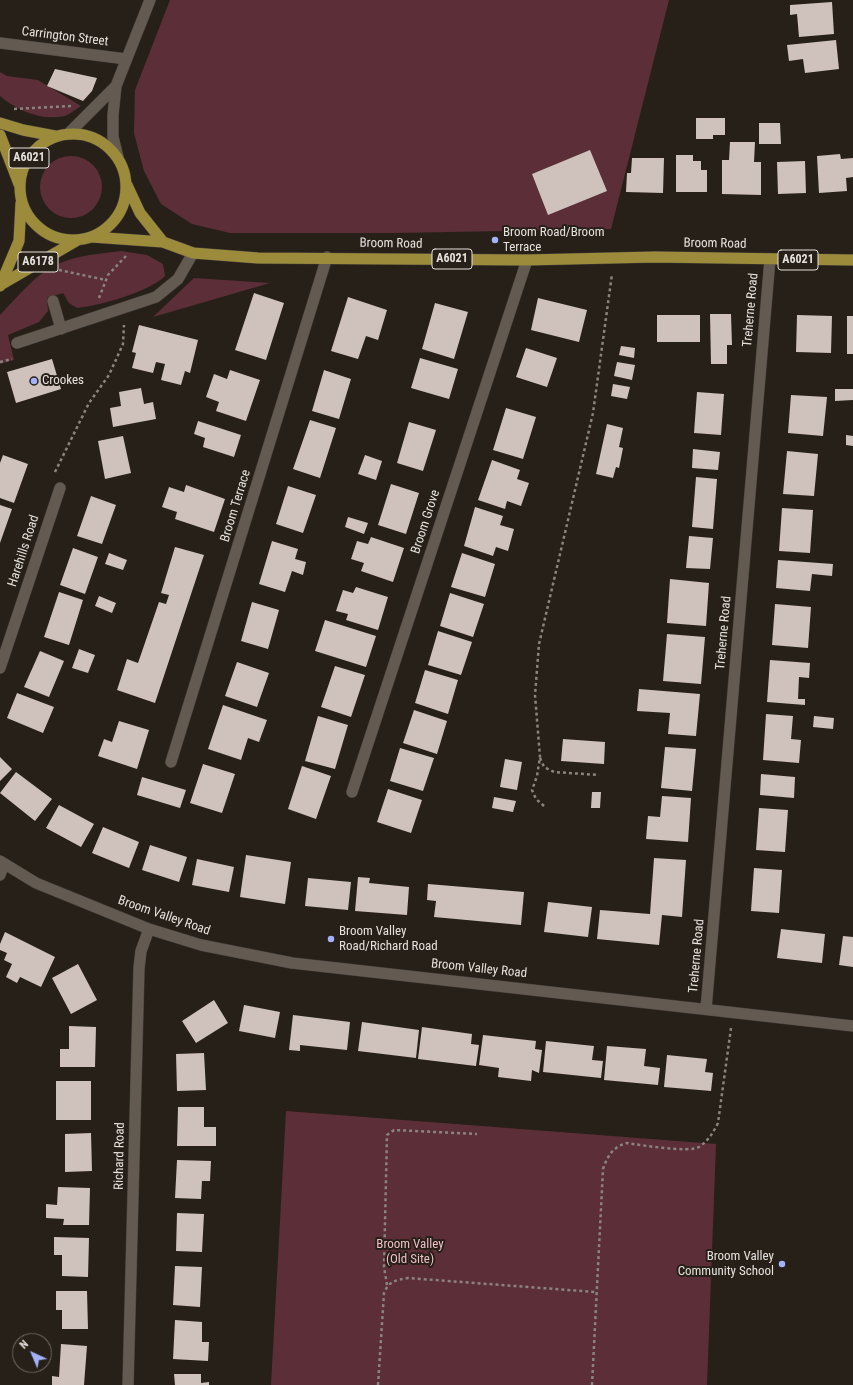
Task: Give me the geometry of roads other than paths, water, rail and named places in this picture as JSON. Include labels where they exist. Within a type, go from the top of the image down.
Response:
[{"type":"main road","name":"A6021","points":[[0,123],[22,130],[55,136],[83,134],[108,146],[118,157],[124,170],[127,184],[140,213],[163,242]]},
{"type":"main road","name":"A6021","points":[[0,135],[20,184],[22,201],[29,217],[42,230],[58,238],[76,241],[92,237],[107,229],[118,216],[125,201],[127,184]]},
{"type":"main road","name":"A6021","points":[[20,184],[23,169],[30,155],[41,144],[55,136]]},
{"type":"main road","name":"A6178","points":[[1,285],[19,241],[22,201]]},
{"type":"main road","name":"Broom Road","points":[[92,237],[163,242],[193,253],[258,258],[327,257],[527,260],[614,258],[853,260]]},
{"type":"main road","name":"A6178","points":[[1,285],[76,241]]},
{"type":"street","points":[[118,157],[113,137],[113,115],[116,86],[150,0]]},
{"type":"street","name":"Carrington Street","points":[[0,43],[126,59]]},
{"type":"street","points":[[69,134],[116,86]]},
{"type":"street","points":[[17,343],[156,297],[178,280],[193,253]]},
{"type":"street","name":"Broom Terrace","points":[[171,762],[327,257]]},
{"type":"street","name":"Treherne Road","points":[[706,1009],[770,259]]},
{"type":"street","name":"Broom Grove","points":[[352,792],[527,260]]},
{"type":"street","points":[[53,302],[61,329]]},
{"type":"street","name":"Harehills Road","points":[[0,668],[60,488]]},
{"type":"street","points":[[0,875],[2,862]]},
{"type":"street","name":"Broom Valley Road","points":[[2,862],[36,883],[149,929],[201,945],[292,963],[853,1026]]},
{"type":"street","name":"Richard Road","points":[[128,1385],[139,968],[141,950],[149,929]]},
{"type":"place","name":"Broom Road/Broom Terrace","points":[[495,240]]},
{"type":"place","name":"Crookes","points":[[34,381]]},
{"type":"place","name":"Broom Valley Road/Richard Road","points":[[331,939]]},
{"type":"place","name":"Broom Valley Community School","points":[[782,1264]]},
{"type":"park label","name":"Broom Valley (Old Site)","points":[[410,1252]]}]
